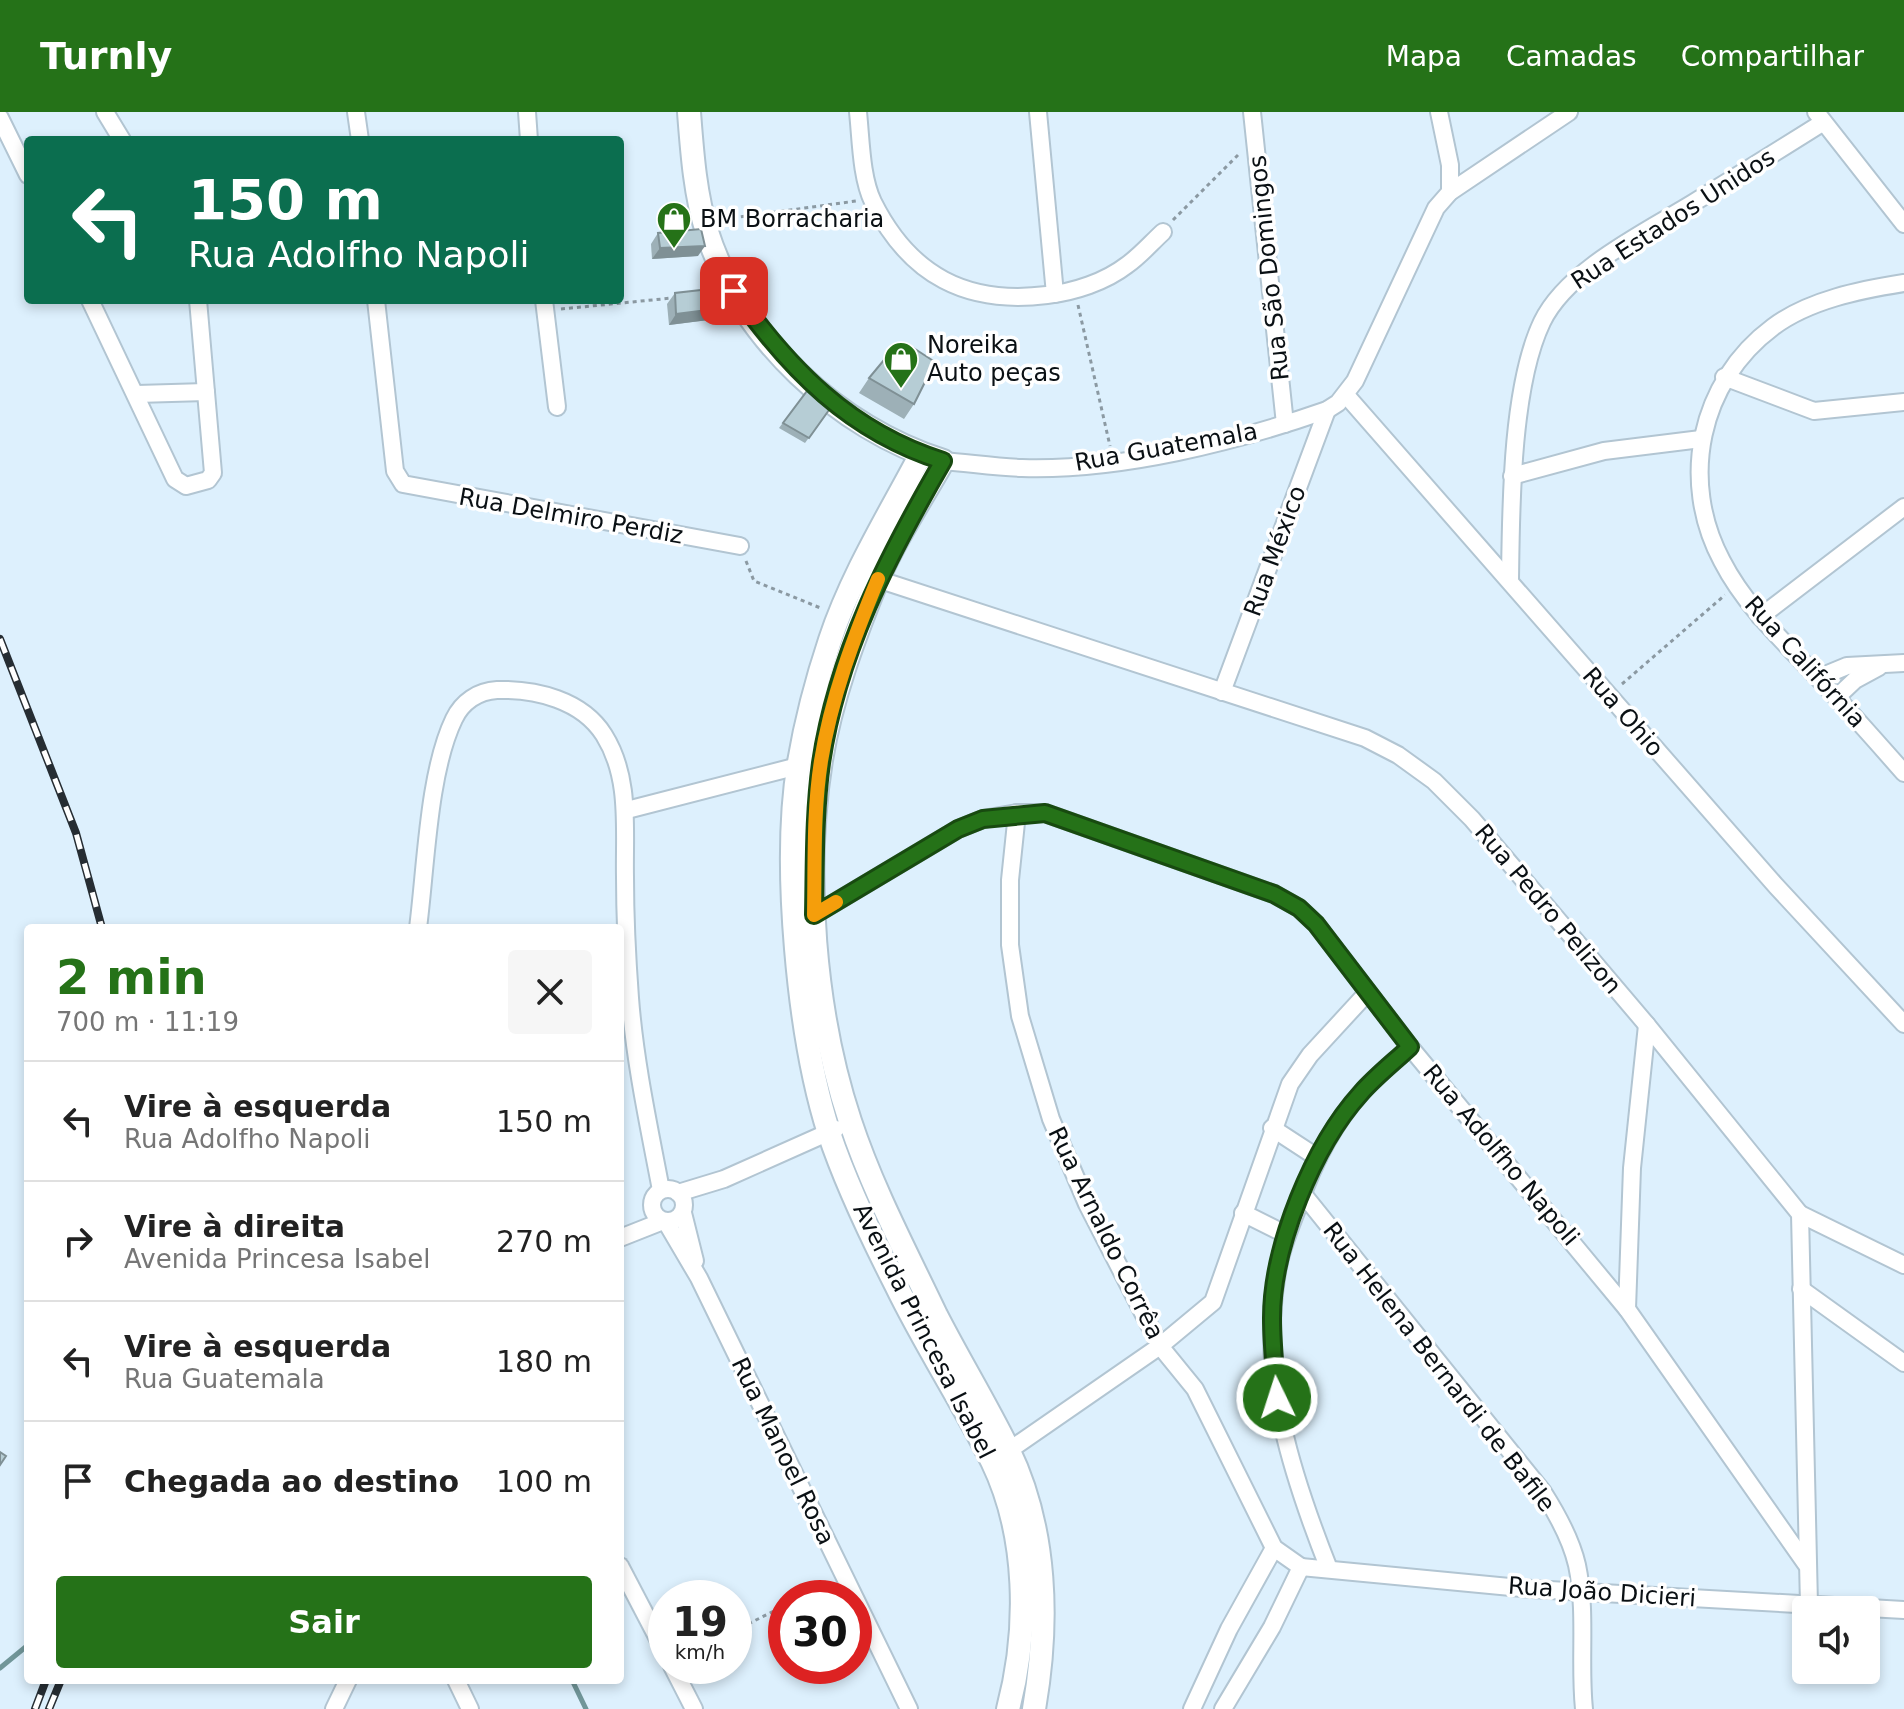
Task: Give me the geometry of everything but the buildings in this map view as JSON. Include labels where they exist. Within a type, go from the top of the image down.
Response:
[{"type":"main road","name":"Rua Guatemala","points":[[689,112],[705,229],[734,291],[779,351],[818,392],[865,427],[932,458]]},
{"type":"main road","name":"Avenida Princesa Isabel","points":[[932,458],[868,576],[840,616],[822,668],[798,766],[794,828],[795,923],[803,1004],[829,1132],[895,1285],[1000,1456],[1021,1592],[1020,1640],[1008,1709]]},
{"type":"main road","name":"Avenida Princesa Isabel","points":[[868,576],[824,744],[816,810],[814,915],[833,1060],[850,1123],[895,1230],[1033,1521],[1041,1569],[1043,1625],[1034,1709]]},
{"type":"street","points":[[105,112],[120,136]]},
{"type":"street","points":[[356,112],[359,136]]},
{"type":"street","points":[[527,112],[529,136]]},
{"type":"street","points":[[858,112],[872,199],[913,257],[941,280],[971,293],[1010,300],[1074,290],[1126,266],[1163,232]]},
{"type":"street","points":[[1038,112],[1055,294]]},
{"type":"street","name":"Rua São Domingos","points":[[1252,112],[1285,424]]},
{"type":"street","points":[[1439,112],[1450,165],[1450,192]]},
{"type":"street","points":[[1351,388],[1423,229],[1450,192],[1569,112]]},
{"type":"street","points":[[1819,117],[1904,224]]},
{"type":"street","name":"Rua Estados Unidos","points":[[1510,580],[1512,476],[1529,354],[1542,321],[1567,287],[1612,253],[1819,117]]},
{"type":"street","points":[[0,118],[24,167]]},
{"type":"street","name":"Rua Califórnia","points":[[1904,283],[1847,294],[1805,309],[1772,328],[1724,377],[1701,439],[1703,509],[1709,536],[1737,585],[1760,617],[1904,773]]},
{"type":"street","points":[[92,304],[175,479],[186,486],[208,480],[213,473],[198,304]]},
{"type":"street","name":"Rua Delmiro Perdiz","points":[[376,304],[393,456],[403,484],[740,546]]},
{"type":"street","points":[[544,305],[557,407]]},
{"type":"street","points":[[1724,377],[1814,411],[1904,402]]},
{"type":"street","name":"Rua Guatemala","points":[[932,458],[1024,468],[1114,461],[1228,440],[1285,424],[1327,410],[1351,388]]},
{"type":"street","name":"Rua Ohio","points":[[1351,388],[1609,696],[1776,886],[1904,1024]]},
{"type":"street","points":[[137,394],[206,392]]},
{"type":"street","name":"Rua México","points":[[1222,692],[1327,410]]},
{"type":"street","points":[[1512,476],[1604,451],[1701,439]]},
{"type":"street","points":[[1760,617],[1854,541],[1904,507]]},
{"type":"street","name":"Rua Pedro Pelizon","points":[[868,576],[1013,620],[1365,738],[1398,755],[1434,781],[1472,819],[1647,1025],[1800,1214]]},
{"type":"street","points":[[1818,678],[1847,666],[1896,663]]},
{"type":"street","points":[[1837,697],[1855,680],[1896,663]]},
{"type":"street","name":"Rua Manoel Rosa","points":[[419,924],[439,765],[454,718],[475,695],[515,690],[560,699],[588,716],[604,734],[615,757],[627,810],[625,878],[630,998],[647,1120],[676,1199],[699,1278]]},
{"type":"street","points":[[627,810],[798,766]]},
{"type":"street","name":"Rua Adolfho Napoli","points":[[814,915],[958,829],[983,819],[1017,813],[1045,813],[1067,818],[1274,894],[1299,908],[1316,924],[1410,1047],[1627,1309],[1807,1565]]},
{"type":"street","name":"Rua Arnaldo Corrêa","points":[[1017,813],[1010,880],[1010,945],[1020,1016],[1057,1133],[1087,1204],[1160,1346],[1201,1400],[1274,1548],[1301,1567]]},
{"type":"street","points":[[1000,1456],[1160,1346],[1213,1302],[1290,1084],[1310,1055],[1368,992]]},
{"type":"street","points":[[1627,1309],[1632,1168],[1647,1025]]},
{"type":"street","points":[[1329,1569],[1296,1486],[1277,1398],[1272,1317],[1276,1277],[1287,1235],[1318,1158],[1360,1093],[1410,1047]]},
{"type":"street","points":[[624,1233],[652,1206],[724,1179],[850,1123]]},
{"type":"street","points":[[1272,1128],[1318,1158]]},
{"type":"street","name":"Rua Helena Bernardi de Bafile","points":[[1303,1194],[1543,1492],[1568,1540],[1580,1591],[1584,1709]]},
{"type":"street","points":[[624,1236],[664,1221],[676,1220],[676,1199]]},
{"type":"street","name":"Rua Manoel Rosa","points":[[652,1206],[654,1214],[664,1221],[699,1278],[909,1709]]},
{"type":"street","points":[[1243,1213],[1287,1235]]},
{"type":"street","points":[[1809,1596],[1800,1214],[1904,1265]]},
{"type":"street","points":[[1801,1289],[1904,1363]]},
{"type":"street","points":[[1192,1709],[1216,1654],[1274,1548]]},
{"type":"street","points":[[1223,1709],[1272,1627],[1301,1567]]},
{"type":"street","name":"Rua João Dicieri","points":[[1301,1567],[1580,1591],[1792,1604]]},
{"type":"street","points":[[624,1574],[648,1620]]},
{"type":"street","name":"Rua João Dicieri","points":[[1880,1609],[1904,1610]]},
{"type":"street","points":[[334,1709],[346,1684]]},
{"type":"street","points":[[458,1684],[470,1709]]},
{"type":"street","points":[[681,1684],[694,1709]]},
{"type":"path","points":[[1163,232],[1183,207],[1255,139]]},
{"type":"path","points":[[737,217],[872,199]]},
{"type":"path","points":[[1074,290],[1114,461]]},
{"type":"path","points":[[624,300],[687,296]]},
{"type":"path","points":[[740,546],[754,581],[840,616]]},
{"type":"path","points":[[1609,696],[1737,585]]},
{"type":"path","points":[[839,1580],[845,1577]]},
{"type":"waterway","points":[[0,1668],[24,1648]]},
{"type":"waterway","points":[[574,1684],[586,1709]]},
{"type":"railway","points":[[0,639],[76,833],[101,924]]},
{"type":"railway","points":[[35,1709],[44,1684]]},
{"type":"railway","points":[[49,1709],[59,1684]]},
{"type":"slow traffic","points":[[836,902],[814,915],[816,810],[821,762],[848,655],[878,579]]},
{"type":"place","name":"BM Borracharia","points":[[674,250]]},
{"type":"place","name":"Noreika Auto peças","points":[[901,390]]},
{"type":"route","points":[[734,291],[779,351],[818,392],[865,427],[943,461],[877,579],[848,655],[821,762],[816,810],[814,915],[958,829],[983,819],[1017,813],[1045,813],[1067,818],[1274,894],[1299,908],[1316,924],[1410,1047],[1360,1093],[1331,1134],[1287,1235],[1276,1277],[1272,1317],[1277,1398]]}]
